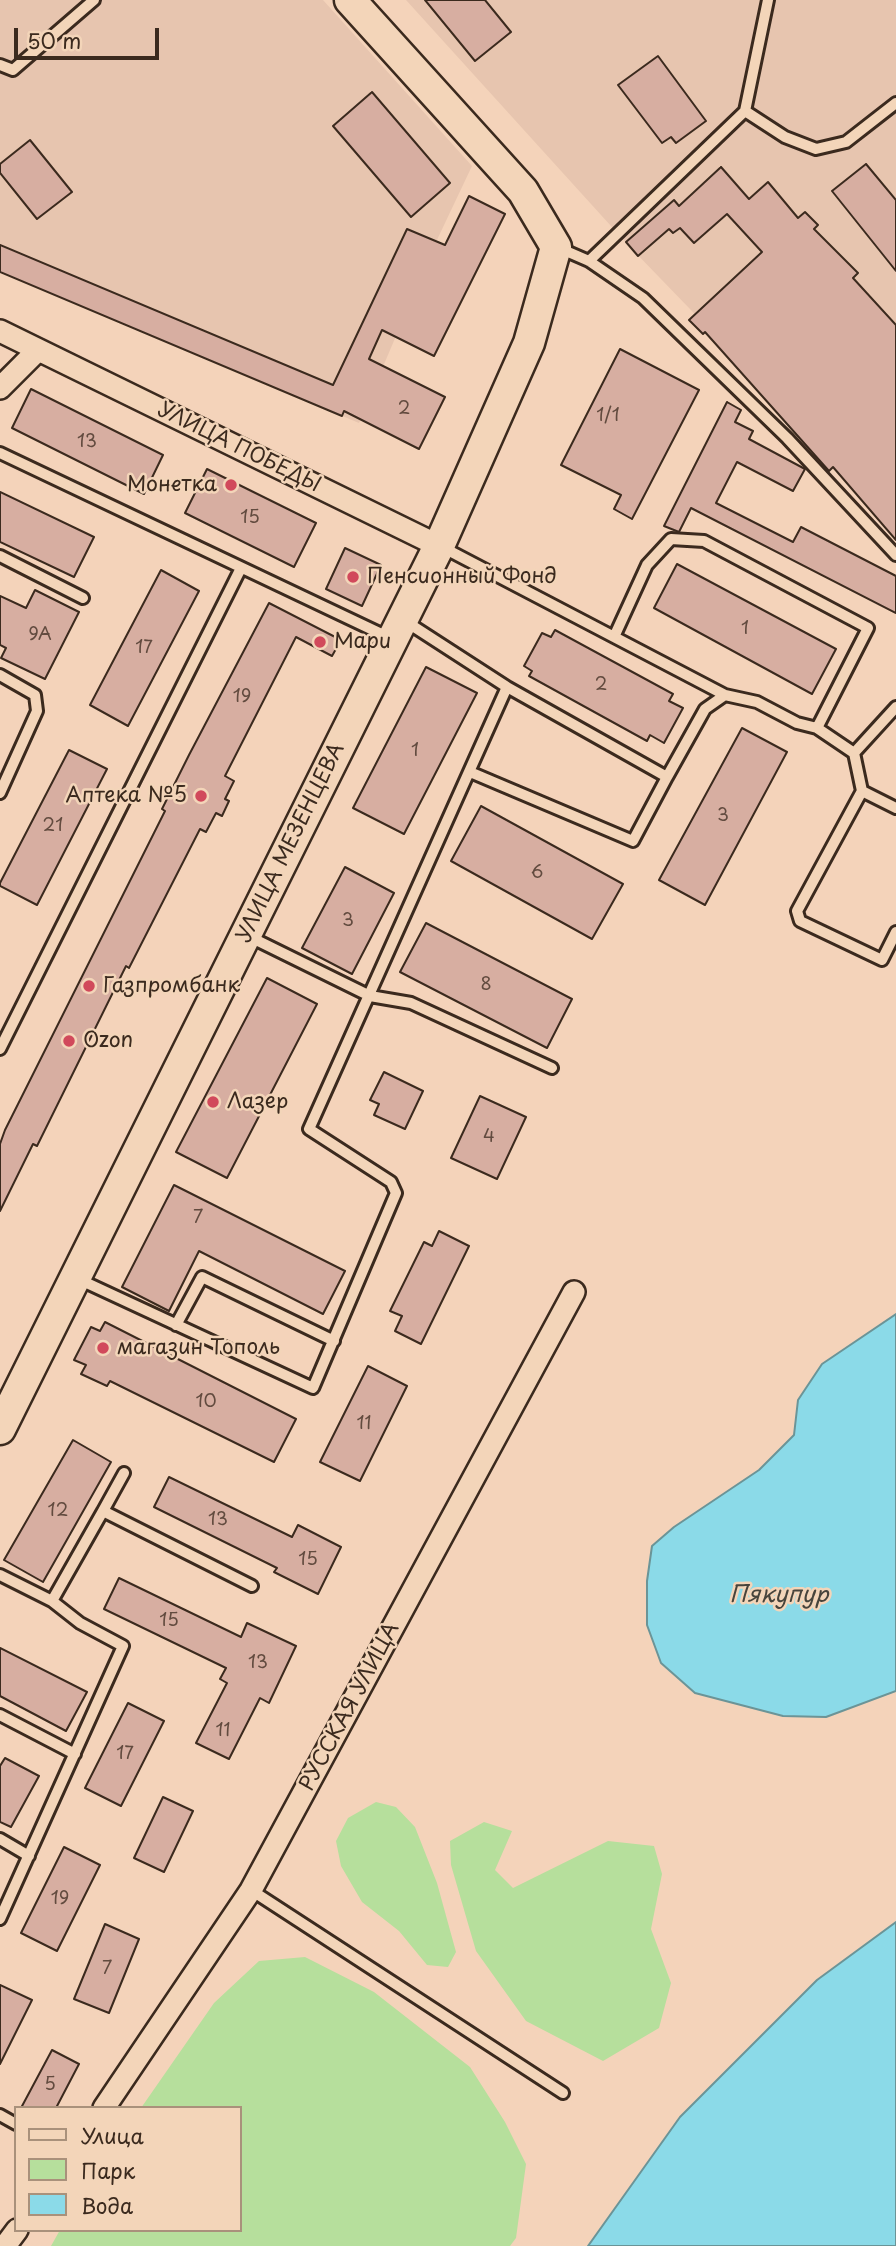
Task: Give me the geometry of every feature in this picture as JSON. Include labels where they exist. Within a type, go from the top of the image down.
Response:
[{"type":"main road","points":[[350,0],[523,191],[556,247]]},
{"type":"main road","name":"УЛИЦА МЕЗЕНЦЕВА","points":[[0,1429],[439,545],[529,343],[556,247]]},
{"type":"street","name":"УЛИЦА ПОБЕДЫ","points":[[0,331],[439,545]]},
{"type":"street","points":[[0,388],[38,350]]},
{"type":"street","name":"РУССКАЯ УЛИЦА","points":[[105,2106],[251,1890],[574,1292]]},
{"type":"lane","points":[[0,65],[13,70],[94,0]]},
{"type":"lane","points":[[589,261],[745,111],[768,0]]},
{"type":"lane","points":[[745,111],[785,137],[816,149],[846,142],[896,103]]},
{"type":"lane","points":[[556,247],[589,261],[643,298],[787,438],[896,555]]},
{"type":"lane","points":[[0,453],[240,570],[397,629],[667,777]]},
{"type":"lane","points":[[614,637],[647,565],[671,539],[704,541],[868,628],[817,728]]},
{"type":"lane","points":[[439,545],[725,695],[757,702],[797,723],[817,728],[854,753],[862,791],[797,911],[800,921],[882,960],[896,932]]},
{"type":"lane","points":[[0,556],[83,598]]},
{"type":"lane","points":[[0,1049],[240,570]]},
{"type":"lane","points":[[0,675],[35,695],[37,711],[0,793]]},
{"type":"lane","points":[[75,1278],[313,1388],[396,1193],[391,1182],[309,1129],[507,687]]},
{"type":"lane","points":[[471,772],[633,841],[705,709],[725,695]]},
{"type":"lane","points":[[854,753],[896,707]]},
{"type":"lane","points":[[862,791],[896,808]]},
{"type":"lane","points":[[245,935],[370,996],[411,1003],[552,1068]]},
{"type":"lane","points":[[176,1325],[202,1277],[334,1341]]},
{"type":"lane","points":[[52,1601],[124,1473]]},
{"type":"lane","points":[[103,1511],[252,1586]]},
{"type":"lane","points":[[0,1575],[52,1601],[80,1623],[123,1646],[0,1919]]},
{"type":"lane","points":[[0,1715],[75,1754]]},
{"type":"lane","points":[[0,1839],[29,1856]]},
{"type":"lane","points":[[251,1890],[563,2093]]},
{"type":"shaded area","points":[[0,0],[323,0],[472,166],[436,242],[359,423],[0,272]]},
{"type":"shaded area","points":[[406,0],[896,0],[896,522],[630,247]]},
{"type":"green space","points":[[376,1802],[396,1807],[415,1827],[437,1883],[456,1952],[448,1967],[427,1965],[399,1931],[362,1902],[341,1866],[336,1841],[348,1818]]},
{"type":"green space","points":[[484,1822],[512,1831],[495,1870],[513,1888],[608,1841],[654,1846],[662,1874],[651,1929],[671,1983],[659,2028],[603,2061],[526,2021],[476,1951],[451,1865],[450,1841]]},
{"type":"green space","points":[[305,1957],[374,1992],[470,2067],[505,2122],[526,2164],[516,2238],[510,2246],[51,2246],[59,2232],[242,2232],[242,2106],[142,2106],[214,2003],[259,1961]]},
{"type":"water","name":"Пякупур","points":[[896,1314],[896,1691],[826,1717],[783,1716],[695,1693],[661,1663],[647,1625],[647,1581],[652,1546],[674,1527],[759,1470],[794,1435],[798,1400],[822,1364]]},
{"type":"water","points":[[896,1922],[896,2246],[588,2246],[680,2117],[817,1980]]},
{"type":"building","points":[[425,0],[485,0],[511,32],[475,61]]},
{"type":"building","points":[[658,56],[706,121],[676,143],[671,137],[662,143],[618,85]]},
{"type":"building","points":[[372,92],[450,183],[411,217],[333,126]]},
{"type":"building","points":[[30,140],[72,192],[37,219],[0,173],[0,164]]},
{"type":"building","points":[[866,164],[896,200],[896,271],[832,191]]},
{"type":"building","points":[[721,167],[749,199],[768,182],[798,218],[805,212],[818,225],[814,229],[858,273],[853,278],[896,325],[896,540],[833,467],[829,471],[705,332],[703,334],[689,320],[762,252],[727,214],[694,243],[680,228],[673,233],[669,229],[638,256],[626,242],[674,200],[679,206]]},
{"type":"building","points":[[469,196],[505,214],[434,356],[382,330],[369,359],[445,397],[419,449],[344,411],[342,416],[0,272],[0,245],[333,385],[407,229],[445,245]]},
{"type":"building","points":[[620,349],[699,390],[632,519],[614,509],[621,495],[561,465]]},
{"type":"building","points":[[31,389],[163,455],[144,494],[12,428]]},
{"type":"building","points":[[727,402],[741,410],[735,422],[753,431],[749,439],[805,469],[793,491],[737,462],[716,503],[793,542],[801,527],[896,576],[896,613],[691,508],[679,532],[664,526]]},
{"type":"building","points":[[207,469],[316,523],[294,567],[185,513]]},
{"type":"building","points":[[0,492],[94,537],[74,577],[0,542]]},
{"type":"building","name":"Пенсионный Фонд","points":[[345,548],[381,565],[362,606],[326,589]]},
{"type":"building","points":[[677,564],[836,649],[812,694],[654,608]]},
{"type":"building","points":[[161,570],[199,591],[128,726],[90,705]]},
{"type":"building","points":[[35,590],[79,612],[45,679],[1,658],[6,648],[0,645],[0,596],[26,608]]},
{"type":"building","points":[[269,603],[341,640],[332,656],[296,637],[225,776],[234,781],[225,799],[229,801],[222,816],[216,813],[206,832],[200,829],[129,968],[126,966],[37,1146],[33,1144],[0,1211],[0,1144],[5,1130],[165,811],[162,809],[189,755]]},
{"type":"building","points":[[555,630],[673,694],[669,701],[683,708],[664,743],[650,735],[647,741],[529,676],[532,671],[524,666],[542,633],[551,637]]},
{"type":"building","points":[[426,667],[477,693],[404,834],[353,808]]},
{"type":"building","points":[[742,728],[787,752],[705,905],[659,880]]},
{"type":"building","points":[[69,750],[107,769],[37,905],[0,886],[0,883]]},
{"type":"building","points":[[481,806],[623,884],[592,939],[451,861]]},
{"type":"building","points":[[345,867],[394,893],[352,974],[302,948]]},
{"type":"building","points":[[426,923],[572,999],[547,1048],[400,972]]},
{"type":"building","points":[[267,978],[317,1004],[227,1178],[176,1152]]},
{"type":"building","points":[[384,1072],[423,1091],[405,1129],[374,1115],[379,1104],[370,1100]]},
{"type":"building","points":[[480,1096],[526,1117],[497,1179],[451,1158]]},
{"type":"building","points":[[174,1185],[345,1271],[323,1314],[199,1251],[169,1311],[122,1287]]},
{"type":"building","points":[[439,1231],[469,1246],[421,1344],[395,1331],[402,1316],[390,1311],[424,1242],[432,1246]]},
{"type":"building","points":[[105,1322],[296,1419],[274,1462],[110,1381],[107,1386],[81,1374],[86,1365],[74,1360],[91,1327],[100,1331]]},
{"type":"building","points":[[368,1366],[407,1386],[360,1481],[320,1462]]},
{"type":"building","points":[[73,1440],[111,1462],[43,1582],[4,1560]]},
{"type":"building","points":[[169,1477],[292,1537],[298,1525],[341,1547],[318,1594],[274,1572],[277,1568],[154,1507]]},
{"type":"building","points":[[119,1578],[241,1637],[247,1623],[296,1646],[269,1703],[260,1698],[229,1759],[196,1743],[227,1683],[220,1679],[226,1668],[104,1609]]},
{"type":"building","points":[[0,1648],[87,1692],[66,1731],[0,1696]]},
{"type":"building","points":[[128,1703],[164,1721],[121,1806],[85,1788]]},
{"type":"building","points":[[5,1758],[39,1776],[11,1827],[0,1822],[0,1766]]},
{"type":"building","points":[[163,1797],[193,1811],[164,1872],[134,1858]]},
{"type":"building","points":[[64,1847],[100,1865],[57,1951],[21,1933]]},
{"type":"building","points":[[105,1924],[139,1939],[109,2013],[74,1999]]},
{"type":"building","points":[[0,1985],[32,2000],[0,2064]]},
{"type":"building","points":[[52,2050],[79,2064],[57,2106],[22,2106]]},
{"type":"place","name":"Монетка","points":[[231,485]]},
{"type":"place","name":"Пенсионный Фонд","points":[[353,577]]},
{"type":"place","name":"Мари","points":[[320,642]]},
{"type":"place","name":"Аптека №5","points":[[201,796]]},
{"type":"place","name":"Газпромбанк","points":[[89,986]]},
{"type":"place","name":"Ozon","points":[[69,1041]]},
{"type":"place","name":"Лазер","points":[[213,1102]]},
{"type":"place","name":"магазин Тополь","points":[[103,1348]]}]
